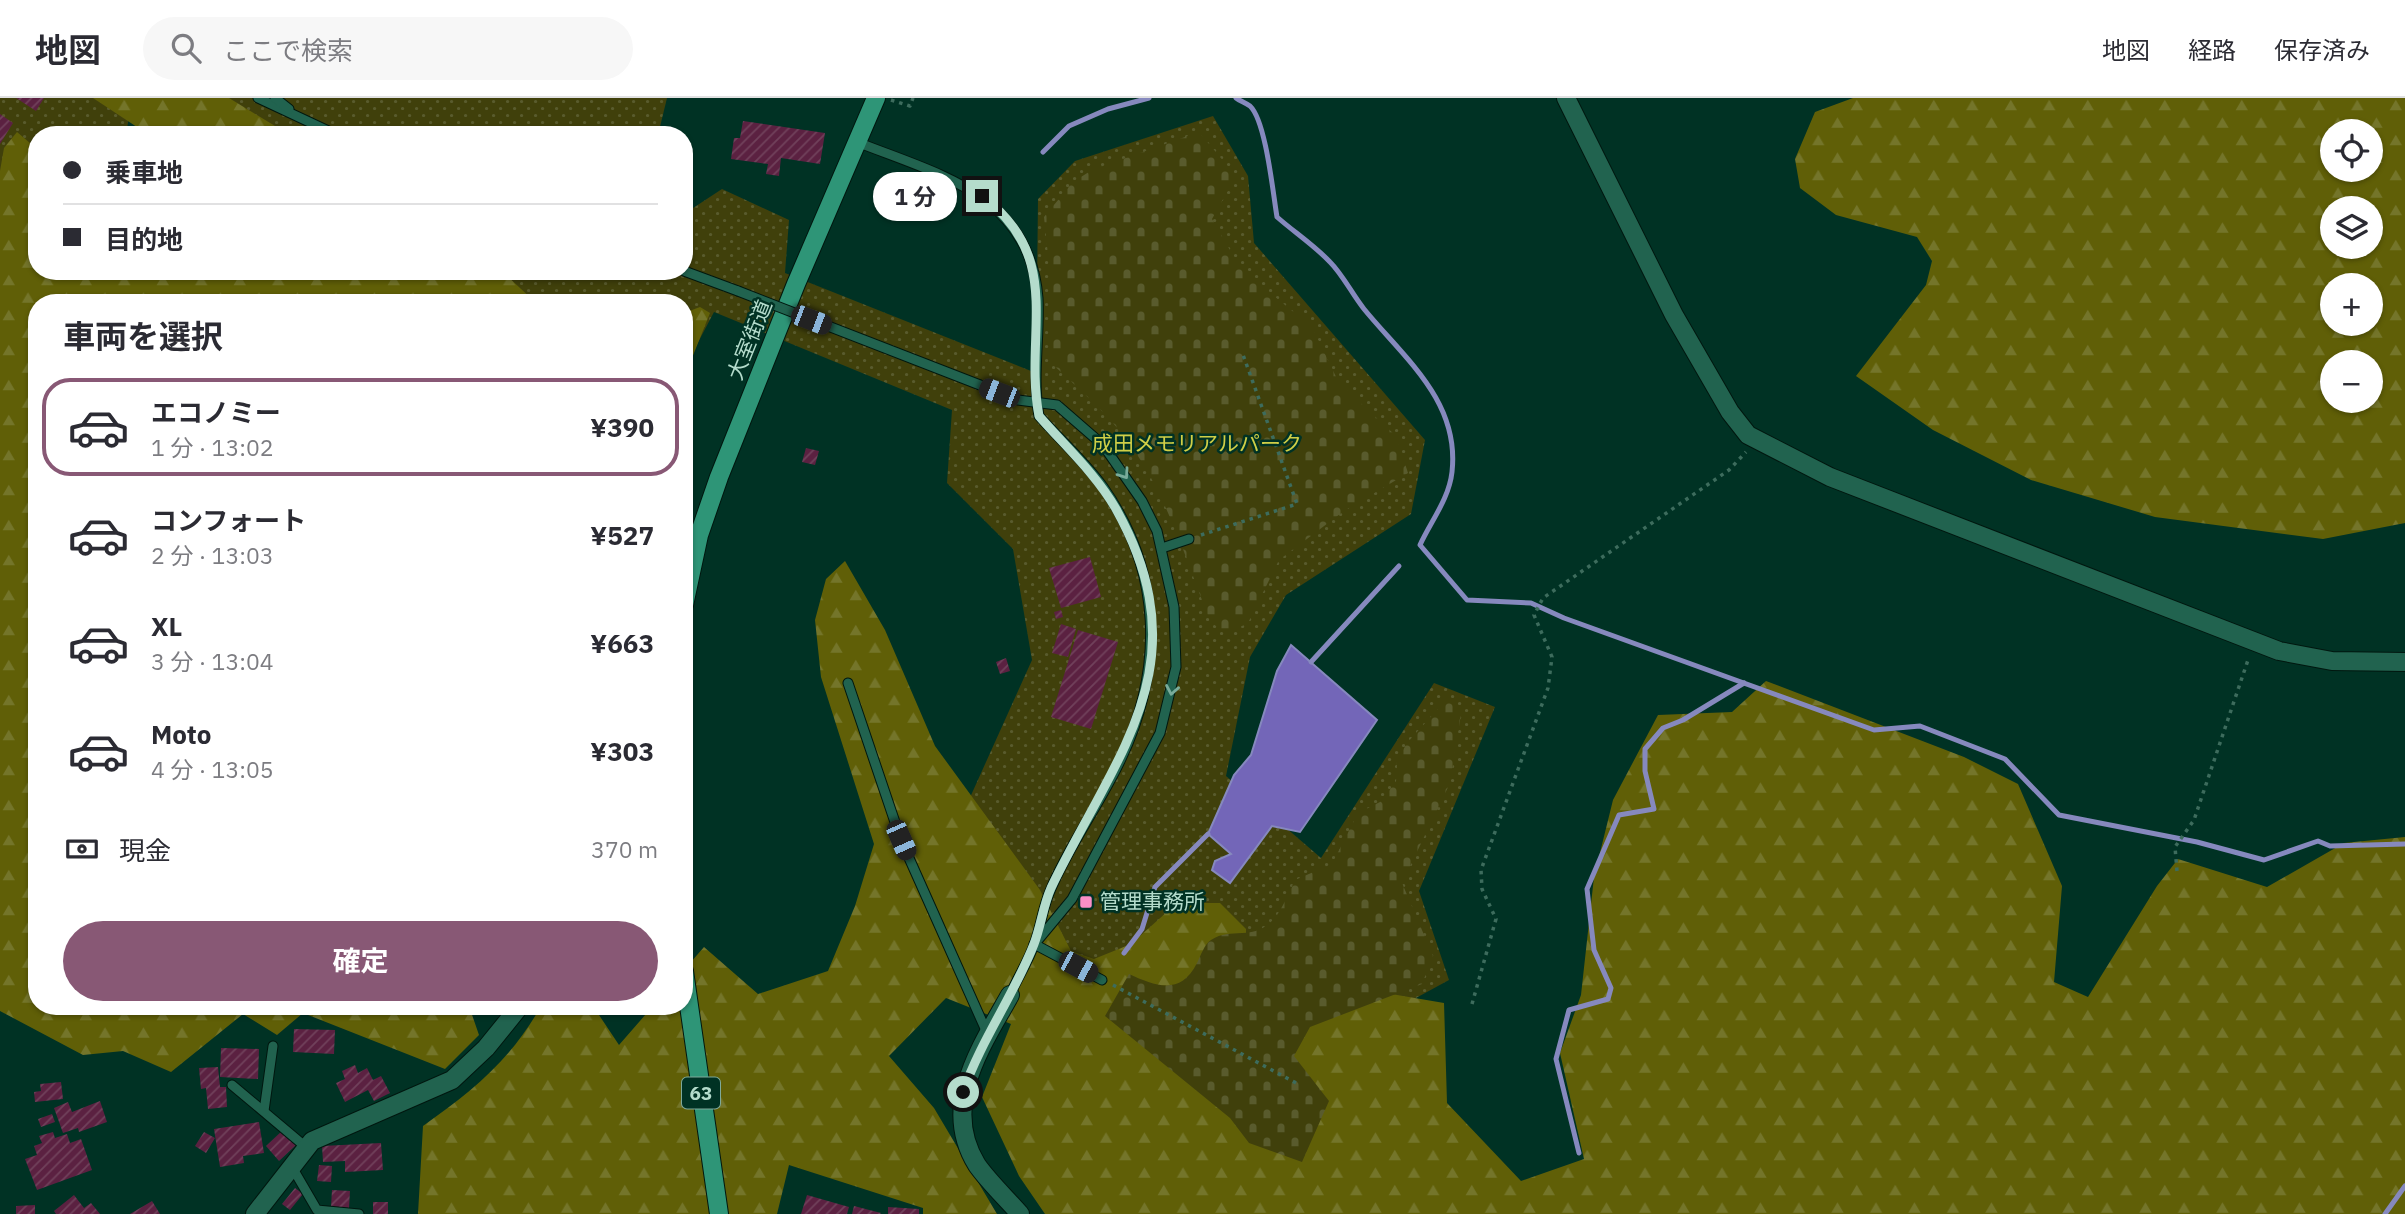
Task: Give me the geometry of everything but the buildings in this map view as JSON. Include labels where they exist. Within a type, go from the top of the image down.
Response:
[{"type":"main road","name":"大室街道","points":[[693,563],[699,535],[719,477],[876,98]]},
{"type":"main road","name":"63","points":[[690,1015],[719,1214]]},
{"type":"street","points":[[1566,98],[1674,315],[1730,412],[1748,435],[1830,477],[2278,651],[2332,661],[2405,662]]},
{"type":"street","points":[[1010,995],[988,1035],[963,1092],[962,1121],[968,1149],[979,1167],[1020,1214]]},
{"type":"street","points":[[255,1214],[312,1141],[452,1080],[486,1048],[513,1015]]},
{"type":"lane","points":[[258,98],[318,126]]},
{"type":"lane","points":[[275,98],[305,120]]},
{"type":"lane","points":[[857,142],[968,186],[997,207],[1018,234],[1031,261],[1038,297],[1039,416],[1102,486],[1116,509],[1146,583],[1152,633],[1149,674],[1136,724],[1121,760],[1050,891],[1034,944],[1010,995]]},
{"type":"lane","points":[[693,274],[1018,400],[1058,405],[1103,445],[1142,501],[1162,548],[1171,582],[1177,635],[1172,691],[1160,733],[1072,899],[1034,944]]},
{"type":"lane","points":[[1162,548],[1189,539]]},
{"type":"lane","points":[[848,683],[901,840],[988,1035]]},
{"type":"lane","points":[[1034,944],[1102,979]]},
{"type":"lane","points":[[264,1111],[273,1046]]},
{"type":"lane","points":[[232,1085],[307,1148]]},
{"type":"lane","points":[[292,1167],[317,1210],[359,1214]]},
{"type":"path","points":[[883,98],[910,106],[913,98]]},
{"type":"path","points":[[1189,539],[1297,504],[1242,352]]},
{"type":"path","points":[[1472,1004],[1496,919],[1482,888],[1481,870],[1548,688],[1552,657],[1534,615],[1544,598],[1729,470],[1756,440]]},
{"type":"path","points":[[2177,871],[2175,847],[2194,820],[2255,641]]},
{"type":"path","points":[[1102,979],[1298,1084]]},
{"type":"green space","points":[[0,98],[132,98],[127,126],[28,126],[28,280],[37,280],[37,294],[28,294],[28,338],[0,445]]},
{"type":"green space","points":[[93,98],[229,98],[275,126],[135,126]]},
{"type":"green space","points":[[193,98],[667,98],[660,126],[243,126]]},
{"type":"green space","points":[[1853,98],[2405,98],[2405,523],[2323,539],[2155,517],[2031,480],[1933,430],[1856,376],[1926,285],[1932,261],[1917,237],[1836,215],[1800,188],[1795,159],[1815,112]]},
{"type":"green space","name":"成田メモリアルパーク","points":[[1213,116],[1248,176],[1254,243],[1425,440],[1411,514],[1286,595],[1250,657],[1226,776],[1321,858],[1434,683],[1495,707],[1419,891],[1449,980],[1326,1047],[1216,1152],[954,833],[1032,660],[1013,549],[947,483],[952,410],[714,312],[693,352],[693,294],[511,294],[499,280],[693,280],[693,208],[722,189],[789,220],[785,273],[1036,373],[1038,199],[1075,161]]},
{"type":"green space","points":[[17,132],[28,141],[28,280],[512,280],[526,294],[28,294],[28,1015],[242,1015],[171,1072],[123,1051],[83,1055],[0,1011],[0,171],[4,148]]},
{"type":"green space","points":[[1199,132],[1236,176],[1212,219],[1241,269],[1312,327],[1339,383],[1396,436],[1408,473],[1344,511],[1279,560],[1248,623],[1226,634],[1210,621],[1172,522],[1135,452],[1104,413],[1050,362],[1051,283],[1044,217],[1073,182],[1092,170]]},
{"type":"green space","points":[[700,307],[710,313],[693,356],[693,310]]},
{"type":"green space","points":[[845,561],[885,630],[935,746],[1040,890],[1071,951],[1094,959],[1131,944],[1177,903],[1220,903],[1246,929],[1246,982],[1362,989],[1444,1003],[1447,1103],[1521,1181],[1584,1159],[1560,1053],[1581,995],[1594,877],[1613,800],[1658,715],[1732,712],[1766,681],[1964,757],[2018,784],[2062,886],[2054,982],[2088,997],[2157,886],[2178,859],[2267,887],[2344,843],[2405,837],[2405,1214],[1045,1214],[1019,1176],[982,1097],[1011,1024],[946,998],[889,1056],[934,1108],[997,1214],[923,1214],[923,1208],[789,1165],[777,1214],[418,1214],[423,1126],[489,1073],[517,1043],[535,1015],[599,1015],[619,1045],[645,1015],[693,1015],[693,960],[704,947],[758,994],[828,971],[855,906],[874,844],[821,677],[815,620],[826,579]]},
{"type":"green space","points":[[1445,701],[1462,708],[1450,783],[1402,883],[1433,956],[1422,984],[1310,1027],[1294,1056],[1329,1101],[1302,1162],[1249,1143],[1230,1118],[1105,1016],[1129,974],[1159,985],[1176,984],[1191,973],[1211,940],[1222,935],[1254,932],[1270,923],[1295,880],[1332,864],[1358,813],[1380,802],[1396,782],[1397,761],[1407,743]]},
{"type":"green space","points":[[245,1015],[301,1015],[277,1035]]},
{"type":"green space","points":[[308,1015],[472,1015],[479,1035],[445,1069]]},
{"type":"shaded area","points":[[1291,645],[1377,720],[1300,832],[1272,826],[1230,883],[1212,870],[1215,861],[1231,854],[1208,834],[1234,775],[1251,755],[1277,671]]},
{"type":"waterway","points":[[1043,152],[1069,126],[1108,109],[1149,98]]},
{"type":"waterway","points":[[1236,98],[1250,106],[1256,114],[1268,158],[1277,217],[1335,267],[1364,309],[1412,363],[1438,402],[1447,423],[1452,447],[1452,472],[1443,501],[1420,545],[1467,600],[1531,603],[1564,618],[1874,730],[1920,726],[2005,759],[2059,815],[2197,842],[2264,860],[2318,841],[2330,846],[2405,844]]},
{"type":"waterway","points":[[1311,662],[1399,566]]},
{"type":"waterway","points":[[1579,1153],[1556,1059],[1569,1010],[1608,999],[1611,988],[1594,950],[1587,889],[1619,815],[1654,809],[1645,771],[1645,749],[1663,728],[1683,720],[1744,683]]},
{"type":"waterway","points":[[1124,953],[1142,929],[1155,887],[1208,834]]},
{"type":"waterway","points":[[2385,1214],[2405,1186]]},
{"type":"place","name":"管理事務所","points":[[1086,902]]},
{"type":"route","points":[[963,1092],[972,1066],[1034,944],[1050,891],[1121,760],[1136,724],[1151,663],[1152,633],[1146,583],[1116,509],[1102,486],[1039,416],[1038,297],[1031,261],[1018,234],[997,207],[982,196]]}]
